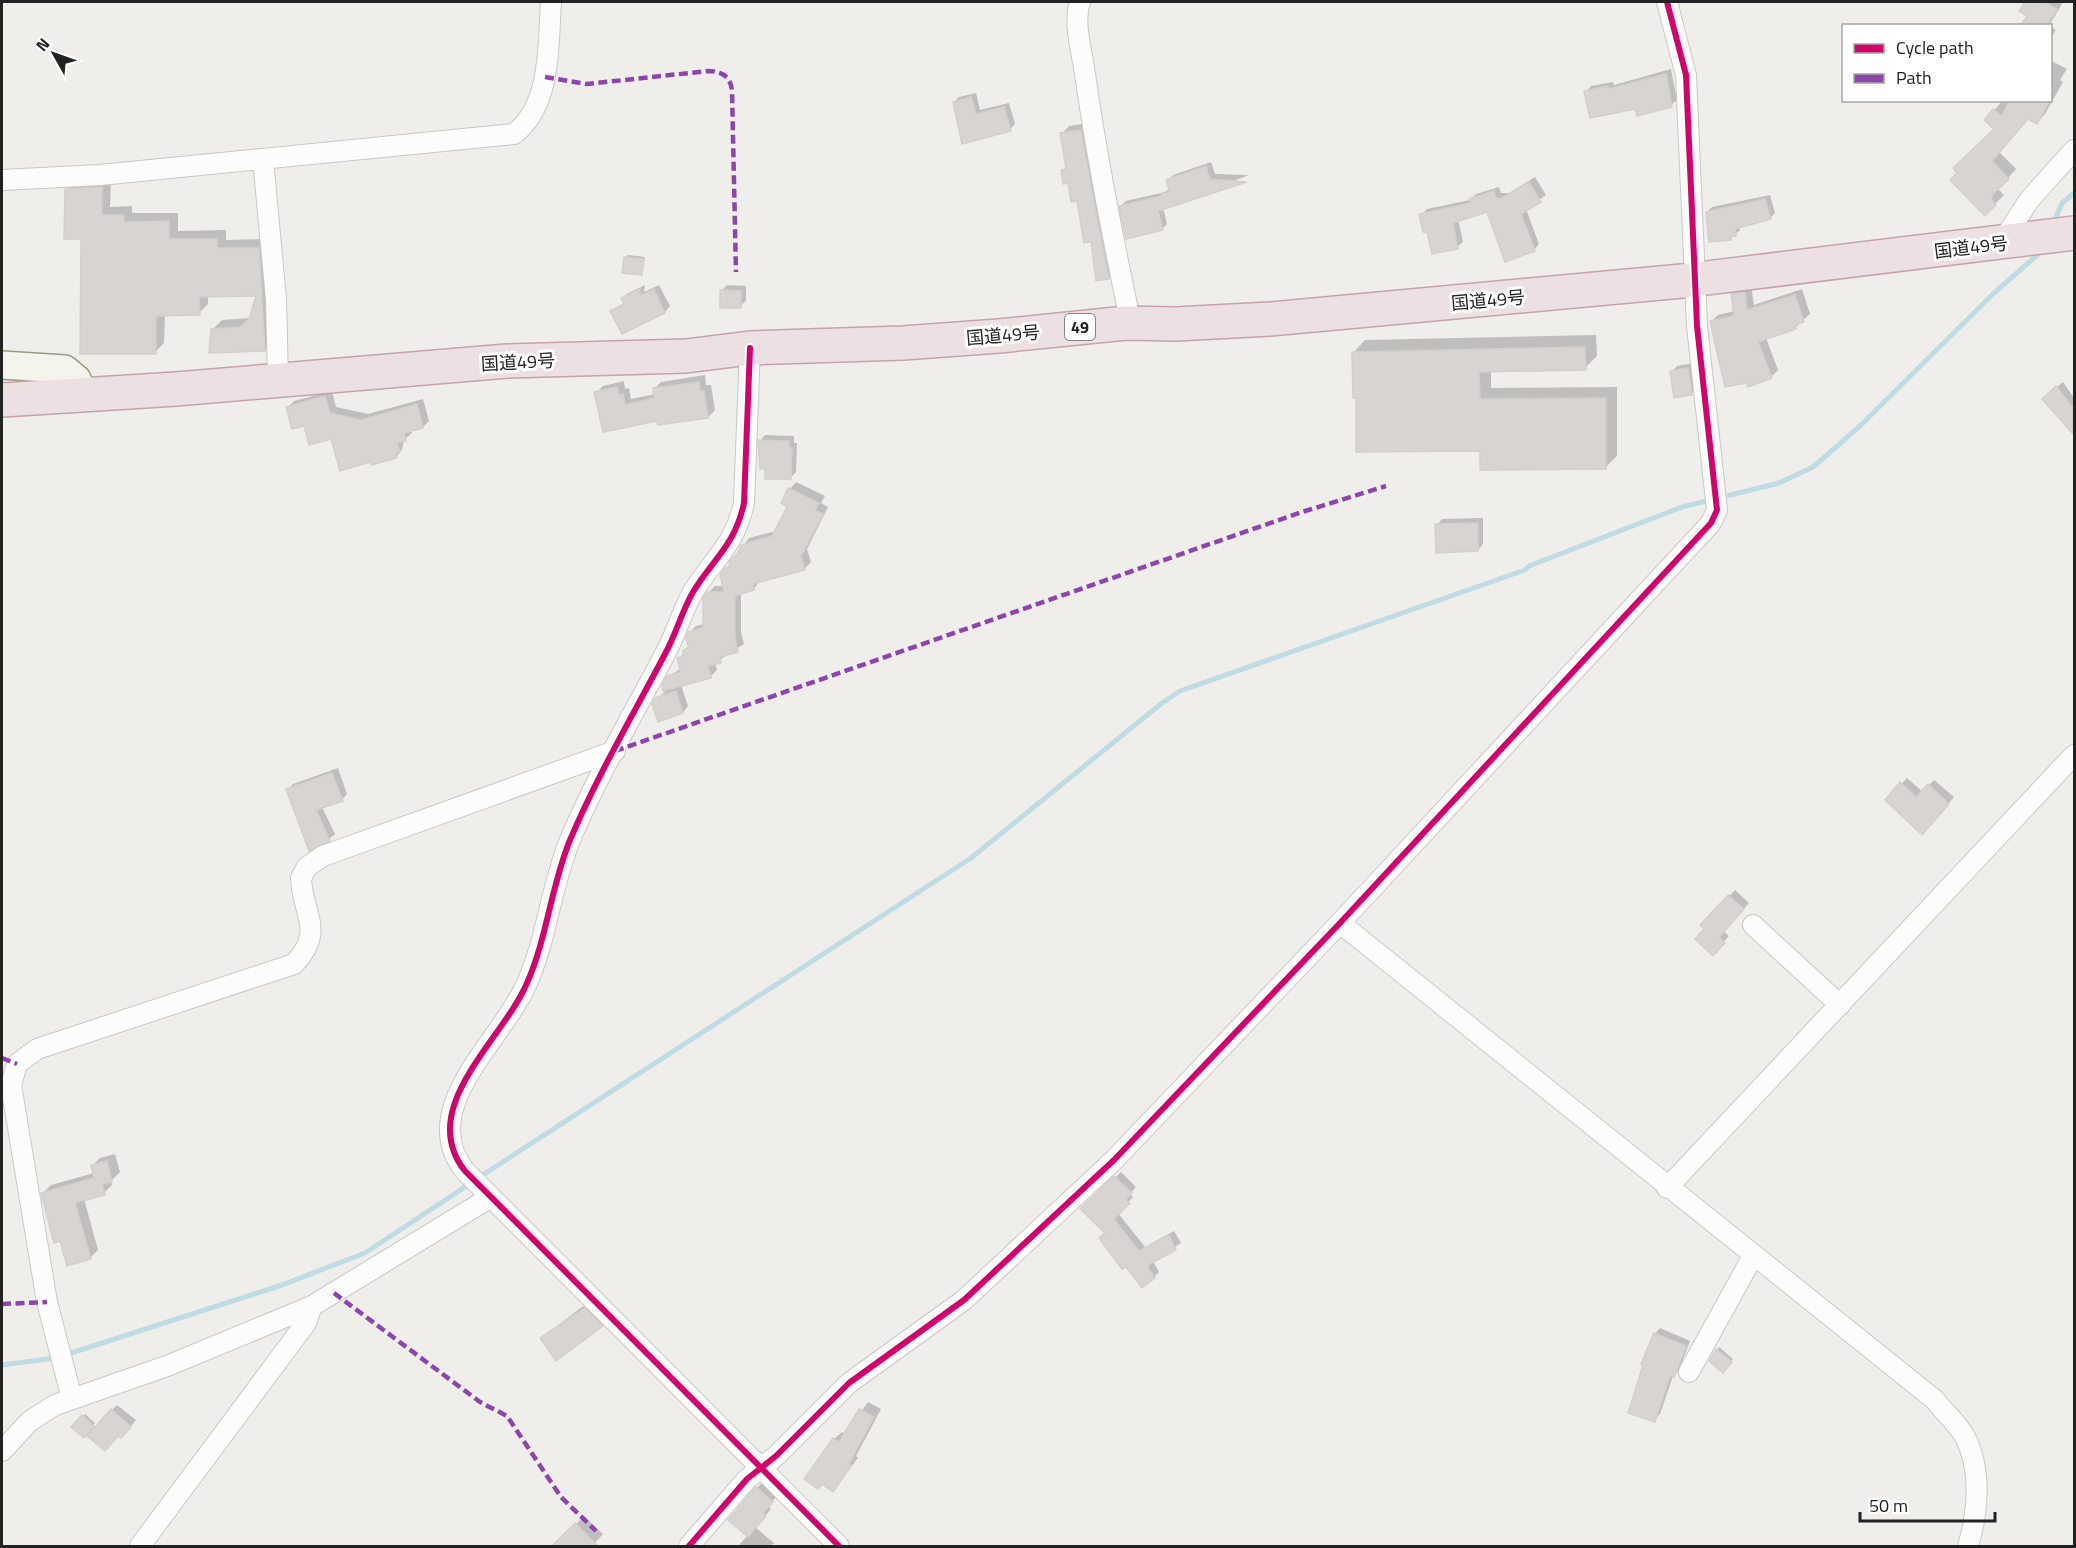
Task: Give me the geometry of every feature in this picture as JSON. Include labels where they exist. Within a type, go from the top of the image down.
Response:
[{"type":"highway","name":"国道49号","points":[[2,400],[176,389],[279,378],[411,370],[507,361],[686,356],[750,348],[903,343],[1126,322],[1176,324],[1270,319],[1696,279],[2001,243],[2074,232]]},
{"type":"main road","points":[[2,364],[65,369],[77,379],[83,394]]},
{"type":"street","points":[[2,180],[100,175],[514,134],[526,122],[544,80],[551,2]]},
{"type":"street","points":[[1080,2],[1079,30],[1104,196],[1127,305],[1126,322]]},
{"type":"street","points":[[689,1546],[747,1479],[776,1456],[849,1383],[964,1300],[1114,1160],[1340,923],[1711,523],[1717,510],[1698,326],[1686,75],[1667,2]]},
{"type":"street","points":[[2001,243],[2030,199],[2074,150]]},
{"type":"street","points":[[263,159],[276,299],[279,378]]},
{"type":"street","points":[[750,348],[744,503],[740,525],[732,540],[694,591],[677,632],[570,841],[526,987],[460,1091],[450,1114],[448,1134],[452,1152],[465,1171],[839,1546]]},
{"type":"street","points":[[72,1399],[47,1302],[11,1085],[17,1064],[37,1049],[294,964],[302,956],[311,936],[310,918],[301,878],[307,867],[323,856],[615,751]]},
{"type":"street","points":[[1667,1188],[2074,755]]},
{"type":"street","points":[[1340,923],[1935,1401],[1964,1435],[1974,1460],[1977,1510],[1968,1546]]},
{"type":"street","points":[[1753,925],[1840,1005]]},
{"type":"street","points":[[2,1451],[30,1421],[55,1406],[198,1354],[312,1306],[491,1197]]},
{"type":"street","points":[[1689,1372],[1753,1256]]},
{"type":"street","points":[[140,1546],[306,1323],[312,1306]]},
{"type":"building","points":[[2025,2],[2045,2],[2057,9],[2048,24],[2021,24],[2027,16],[2019,11]]},
{"type":"building","points":[[1666,74],[1672,107],[1637,116],[1635,109],[1590,118],[1584,91],[1608,86],[1608,89]]},
{"type":"building","points":[[971,97],[976,114],[1004,107],[1011,131],[962,144],[953,102]]},
{"type":"building","points":[[2009,102],[2049,102],[2037,124],[2028,119],[1992,161],[2009,179],[1993,194],[1991,199],[1996,205],[1985,216],[1950,180],[1957,173],[1953,168],[1994,129],[1984,120],[1993,109],[2001,116]]},
{"type":"building","points":[[1081,130],[1109,279],[1096,281],[1091,242],[1084,243],[1077,201],[1071,202],[1068,183],[1063,184],[1061,170],[1066,169],[1060,133]]},
{"type":"building","points":[[1206,166],[1210,179],[1247,182],[1158,211],[1163,230],[1126,239],[1119,206],[1170,192],[1166,180]]},
{"type":"building","points":[[1529,182],[1541,202],[1521,214],[1535,251],[1505,262],[1487,212],[1453,223],[1458,249],[1432,254],[1427,232],[1423,232],[1419,214],[1471,203],[1469,199],[1494,191],[1496,198],[1502,198]]},
{"type":"building","points":[[102,187],[102,215],[124,215],[124,222],[169,221],[169,239],[217,239],[217,248],[259,248],[265,351],[209,353],[211,329],[240,327],[249,319],[256,296],[199,297],[200,315],[156,316],[156,354],[80,354],[81,239],[64,239],[65,189]]},
{"type":"building","points":[[1765,199],[1771,219],[1735,229],[1736,236],[1731,237],[1731,240],[1709,242],[1706,212]]},
{"type":"building","points":[[624,257],[644,259],[642,275],[622,273]]},
{"type":"building","points":[[640,289],[640,296],[654,289],[665,313],[622,334],[610,311],[624,304],[621,298]]},
{"type":"building","points":[[720,290],[741,291],[741,308],[720,308]]},
{"type":"building","points":[[1745,292],[1747,310],[1795,295],[1804,322],[1795,325],[1796,329],[1758,342],[1772,378],[1748,387],[1746,383],[1725,387],[1710,321],[1734,316],[1731,294]]},
{"type":"building","points":[[1585,347],[1586,370],[1479,372],[1480,399],[1606,398],[1606,469],[1480,470],[1480,451],[1356,452],[1356,398],[1353,398],[1352,352]]},
{"type":"building","points":[[1688,368],[1692,395],[1674,398],[1670,371]]},
{"type":"building","points":[[699,382],[700,391],[704,391],[708,418],[658,425],[657,421],[603,432],[594,392],[617,387],[619,395],[623,394],[625,405],[654,398],[653,388]]},
{"type":"building","points":[[2056,386],[2074,409],[2074,435],[2042,399]]},
{"type":"building","points":[[325,396],[330,413],[361,420],[417,404],[423,428],[404,433],[406,441],[397,443],[400,451],[395,453],[397,458],[372,465],[370,462],[340,471],[331,439],[309,445],[304,426],[292,429],[286,407]]},
{"type":"building","points":[[758,440],[789,441],[789,448],[792,448],[791,479],[765,479],[765,469],[760,469]]},
{"type":"building","points":[[788,488],[819,503],[815,510],[823,514],[801,556],[805,570],[753,584],[754,590],[735,596],[735,639],[738,652],[720,657],[721,663],[708,666],[711,678],[663,691],[662,685],[667,676],[681,672],[677,658],[684,656],[683,650],[689,648],[686,638],[688,632],[703,628],[703,598],[707,592],[724,592],[720,575],[725,568],[730,566],[729,562],[738,553],[741,545],[772,536],[787,507],[781,503]]},
{"type":"building","points":[[1478,523],[1478,551],[1436,553],[1435,524]]},
{"type":"building","points":[[676,691],[683,713],[658,722],[652,704],[655,698]]},
{"type":"building","points":[[332,773],[343,801],[316,810],[330,841],[309,851],[286,789]]},
{"type":"building","points":[[1900,782],[1916,797],[1928,784],[1949,804],[1922,835],[1885,800]]},
{"type":"building","points":[[1728,895],[1744,909],[1719,937],[1725,943],[1713,956],[1695,939],[1704,929],[1700,925]]},
{"type":"building","points":[[107,1161],[112,1182],[102,1184],[105,1195],[75,1203],[91,1259],[67,1266],[60,1241],[54,1243],[41,1193],[94,1178],[91,1165]]},
{"type":"building","points":[[1114,1176],[1132,1193],[1126,1200],[1130,1203],[1114,1219],[1139,1251],[1169,1235],[1176,1250],[1149,1264],[1148,1268],[1155,1278],[1142,1288],[1126,1267],[1122,1269],[1099,1238],[1105,1233],[1080,1209]]},
{"type":"building","points":[[585,1308],[603,1326],[556,1361],[540,1338]]},
{"type":"building","points":[[1654,1333],[1686,1346],[1674,1377],[1670,1376],[1655,1422],[1628,1413],[1643,1365],[1641,1364]]},
{"type":"building","points":[[1716,1349],[1732,1362],[1723,1373],[1709,1361]]},
{"type":"building","points":[[111,1409],[131,1427],[121,1438],[118,1436],[105,1451],[87,1436]]},
{"type":"building","points":[[859,1409],[874,1417],[849,1464],[851,1466],[833,1492],[822,1484],[818,1489],[804,1479],[833,1438],[839,1442]]},
{"type":"building","points":[[82,1415],[94,1426],[84,1438],[71,1427]]},
{"type":"building","points":[[756,1487],[773,1502],[763,1513],[766,1516],[748,1537],[728,1520]]},
{"type":"building","points":[[575,1523],[598,1546],[552,1546]]},
{"type":"waterway","points":[[2053,224],[2062,203],[2074,193]]},
{"type":"waterway","points":[[478,1178],[971,858],[1162,703],[1180,691],[1525,570],[1529,566],[1682,507],[1779,483],[1813,467],[1860,426],[1993,294],[2043,250]]},
{"type":"waterway","points":[[65,1355],[282,1285],[365,1253],[471,1183]]},
{"type":"waterway","points":[[2,1365],[56,1358]]},
{"type":"marked path","points":[[545,77],[587,84],[708,71],[718,72],[728,79],[732,91],[736,272]]},
{"type":"marked path","points":[[615,751],[1302,512],[1386,486]]},
{"type":"marked path","points":[[2,1058],[17,1064]]},
{"type":"marked path","points":[[334,1293],[480,1402],[507,1416],[561,1497],[596,1531]]},
{"type":"marked path","points":[[2,1304],[47,1302]]},
{"type":"cycle path","points":[[689,1546],[747,1479],[776,1456],[849,1383],[964,1300],[1114,1160],[1340,923],[1711,523],[1717,510],[1697,326],[1686,75],[1667,2]]},
{"type":"cycle path","points":[[750,348],[744,503],[735,530],[693,592],[669,646],[592,793],[570,840],[558,875],[534,966],[527,983],[468,1075],[456,1099],[450,1123],[452,1147],[465,1171],[839,1546]]}]
